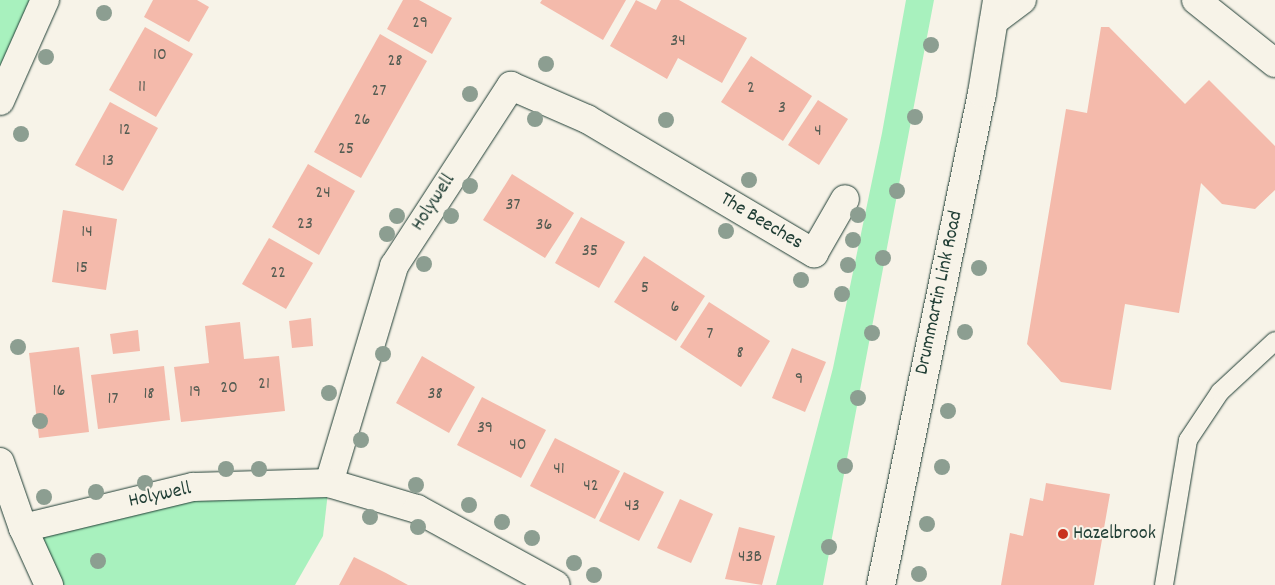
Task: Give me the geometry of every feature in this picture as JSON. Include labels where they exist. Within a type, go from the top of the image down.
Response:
[{"type":"street","points":[[0,101],[45,0]]},
{"type":"street","points":[[996,10],[1022,0]]},
{"type":"street","points":[[1196,0],[1275,63]]},
{"type":"street","name":"Drummartin Link Road","points":[[881,585],[982,93],[996,10]]},
{"type":"street","name":"Holywell","points":[[329,483],[394,266],[511,86],[587,119],[655,158]]},
{"type":"street","name":"The Beeches","points":[[655,158],[814,253],[845,199]]},
{"type":"street","points":[[0,462],[23,528],[49,585]]},
{"type":"street","name":"Holywell","points":[[23,528],[192,487],[329,483],[417,510],[556,585]]},
{"type":"lane","points":[[1164,585],[1188,440],[1220,392],[1275,340]]},
{"type":"green space","points":[[0,0],[45,0],[0,101]]},
{"type":"green space","points":[[906,0],[934,0],[823,585],[776,585],[833,368],[882,133]]},
{"type":"green space","points":[[329,483],[323,536],[295,585],[49,585],[23,528],[193,487]]},
{"type":"building","points":[[153,0],[197,0],[209,7],[189,42],[144,17]]},
{"type":"building","points":[[403,0],[419,0],[452,18],[432,54],[387,29]]},
{"type":"building","points":[[542,0],[626,0],[603,40],[540,3]]},
{"type":"building","points":[[636,0],[656,10],[661,0],[679,0],[747,38],[722,83],[678,58],[667,79],[610,46]]},
{"type":"building","points":[[145,27],[193,54],[156,117],[109,90]]},
{"type":"building","points":[[1101,27],[1109,27],[1185,104],[1209,80],[1275,146],[1275,190],[1255,209],[1222,204],[1201,183],[1179,313],[1125,304],[1111,390],[1061,382],[1027,344],[1066,109],[1087,113]]},
{"type":"building","points":[[380,34],[427,61],[361,178],[314,152]]},
{"type":"building","points":[[751,56],[812,96],[783,141],[721,102]]},
{"type":"building","points":[[818,100],[848,119],[819,165],[788,145]]},
{"type":"building","points":[[110,102],[158,128],[123,191],[75,165]]},
{"type":"building","points":[[308,164],[355,191],[319,255],[272,227]]},
{"type":"building","points":[[512,174],[574,213],[545,258],[483,220]]},
{"type":"building","points":[[63,210],[117,219],[106,290],[52,282]]},
{"type":"building","points":[[581,217],[625,242],[599,288],[555,263]]},
{"type":"building","points":[[269,238],[313,263],[286,309],[242,284]]},
{"type":"building","points":[[644,256],[705,296],[676,341],[614,302]]},
{"type":"building","points":[[709,302],[770,341],[741,387],[680,347]]},
{"type":"building","points":[[311,318],[313,346],[292,348],[289,321]]},
{"type":"building","points":[[240,322],[244,359],[279,356],[285,411],[181,422],[174,367],[209,363],[205,326]]},
{"type":"building","points":[[138,330],[140,351],[113,354],[110,334]]},
{"type":"building","points":[[79,347],[89,432],[39,438],[29,353]]},
{"type":"building","points":[[792,348],[826,362],[805,412],[772,398]]},
{"type":"building","points":[[422,356],[475,387],[449,433],[396,403]]},
{"type":"building","points":[[164,366],[170,420],[98,429],[91,375]]},
{"type":"building","points":[[482,397],[546,430],[521,478],[457,445]]},
{"type":"building","points":[[555,438],[620,471],[595,519],[530,486]]},
{"type":"building","points":[[624,472],[664,492],[639,541],[599,521]]},
{"type":"building","name":"Hazelbrook","points":[[1046,483],[1110,494],[1094,585],[1001,585],[1010,533],[1023,536],[1030,498],[1043,501]]},
{"type":"building","points":[[680,499],[713,514],[691,563],[657,548]]},
{"type":"building","points":[[739,527],[775,536],[762,585],[725,579]]},
{"type":"building","points":[[354,557],[386,573],[408,585],[339,585]]},
{"type":"place","name":"Hazelbrook","points":[[1063,534]]}]
